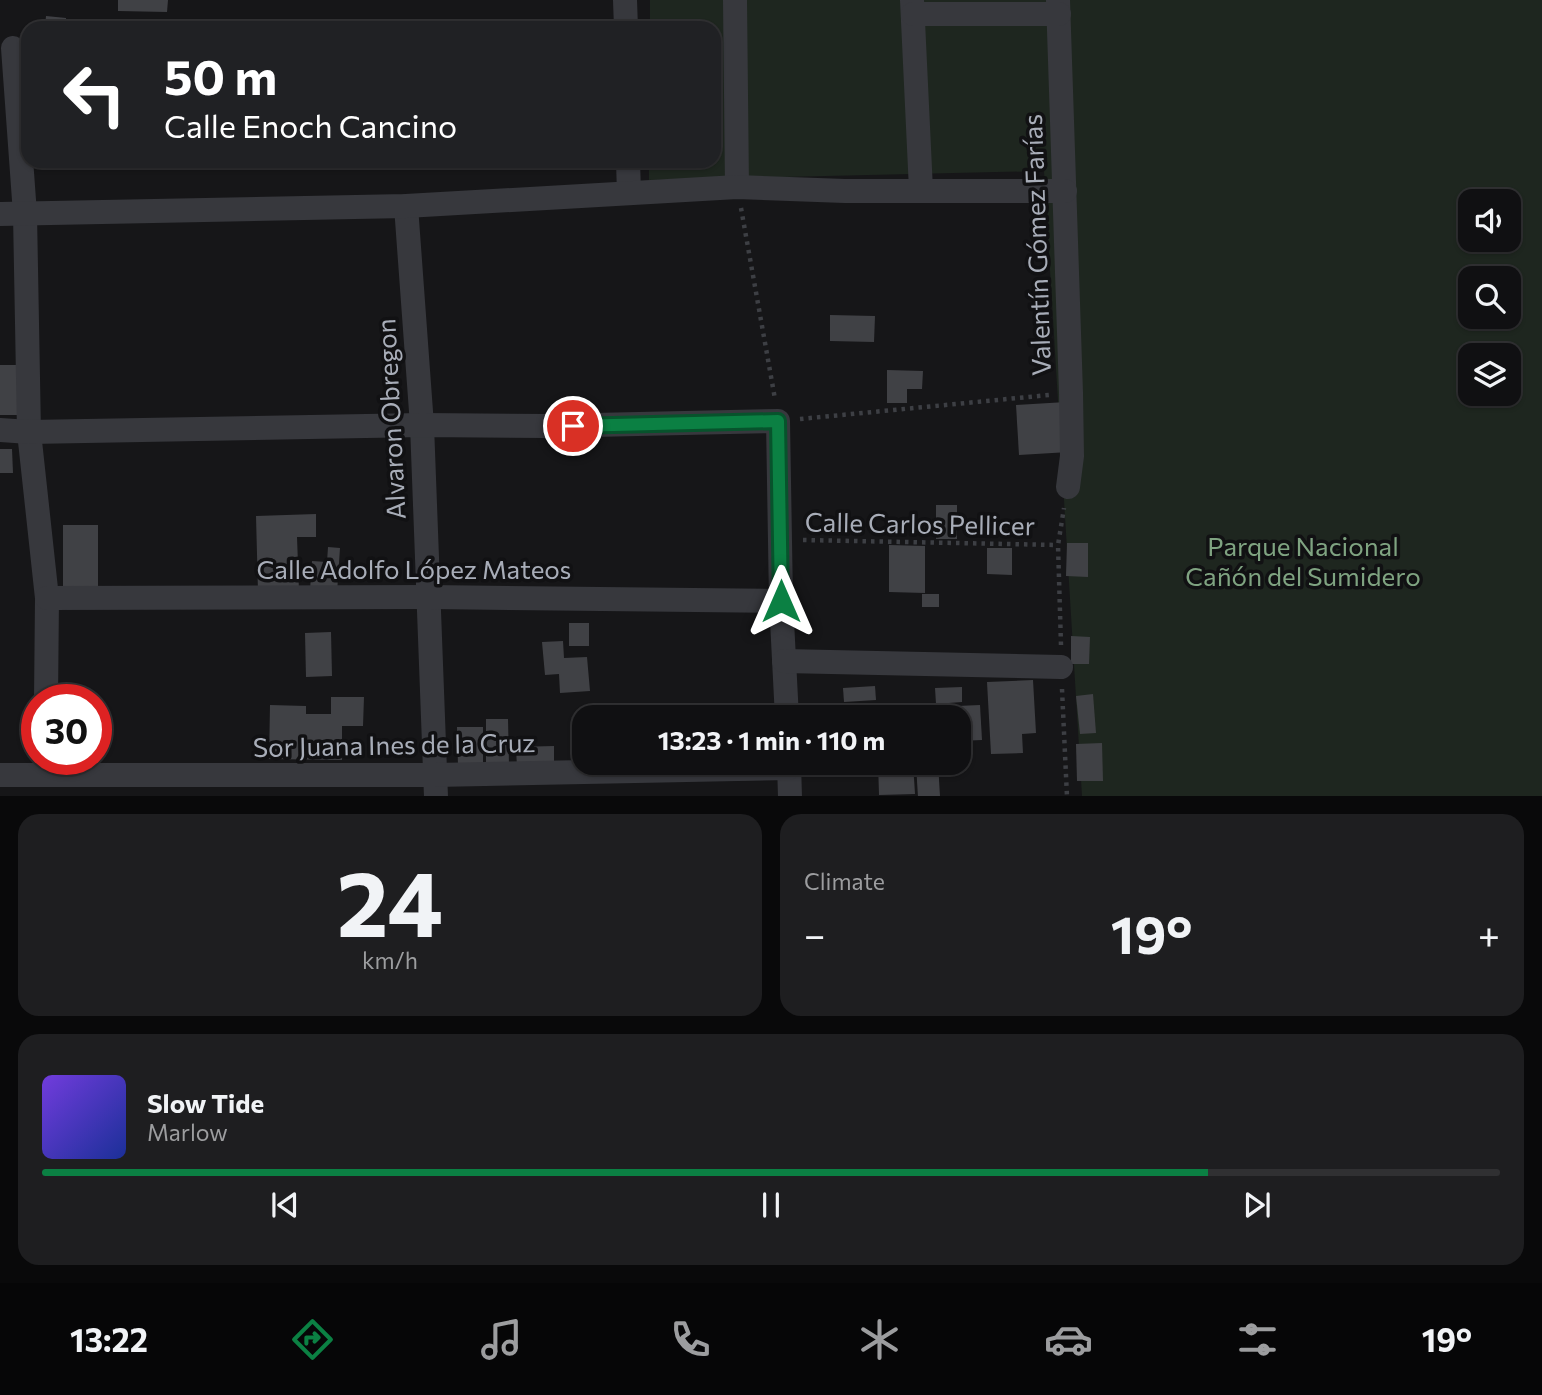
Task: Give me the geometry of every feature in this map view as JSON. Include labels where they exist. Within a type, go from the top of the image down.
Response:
[{"type":"street","points":[[625,0],[626,21]]},
{"type":"street","points":[[735,0],[737,187]]},
{"type":"street","points":[[921,190],[913,7],[1058,7]]},
{"type":"street","name":"Valentín Gómez Farías","points":[[1058,7],[1071,393],[1072,456],[1068,487]]},
{"type":"street","points":[[14,48],[12,214],[29,432],[47,598],[46,684]]},
{"type":"street","points":[[628,168],[629,193]]},
{"type":"street","points":[[12,214],[406,206],[737,187],[845,191],[1065,191]]},
{"type":"street","name":"Alvaron Obregon","points":[[406,206],[422,425],[436,785]]},
{"type":"street","points":[[0,430],[29,432],[778,421],[781,601],[786,705]]},
{"type":"street","name":"Calle Adolfo López Mateos","points":[[47,598],[429,597],[781,601]]},
{"type":"street","points":[[784,661],[1061,667]]},
{"type":"street","name":"Sor Juana Ines de la Cruz","points":[[0,775],[436,785],[612,775]]},
{"type":"street","points":[[789,775],[790,796]]},
{"type":"path","points":[[737,187],[778,421],[1071,393]]},
{"type":"path","name":"Calle Carlos Pellicer","points":[[781,540],[1058,545]]},
{"type":"green space","name":"Parque Nacional Cañón del Sumidero","points":[[650,0],[1542,0],[1542,796],[1082,796],[1044,171],[649,180],[649,168],[721,168],[721,21],[650,21]]},
{"type":"building","points":[[118,0],[168,0],[167,12],[118,11]]},
{"type":"building","points":[[46,16],[66,18],[66,21],[46,21]]},
{"type":"building","points":[[830,315],[875,316],[874,342],[830,341]]},
{"type":"building","points":[[0,365],[23,365],[24,415],[0,415]]},
{"type":"building","points":[[887,370],[923,371],[922,389],[907,389],[907,403],[887,403]]},
{"type":"building","points":[[1066,402],[1069,452],[1019,455],[1016,405]]},
{"type":"building","points":[[0,449],[12,449],[13,473],[0,473]]},
{"type":"building","points":[[936,505],[957,505],[957,539],[936,539]]},
{"type":"building","points":[[316,514],[316,537],[297,537],[299,591],[258,592],[256,516]]},
{"type":"building","points":[[63,525],[98,525],[98,591],[63,591]]},
{"type":"building","points":[[1067,543],[1088,543],[1088,577],[1066,576]]},
{"type":"building","points":[[889,545],[925,546],[925,593],[889,592]]},
{"type":"building","points":[[328,547],[340,548],[337,593],[310,590],[312,561],[327,562]]},
{"type":"building","points":[[987,548],[1012,548],[1012,575],[987,574]]},
{"type":"building","points":[[922,594],[939,594],[939,607],[922,607]]},
{"type":"building","points":[[569,623],[589,623],[589,646],[569,646]]},
{"type":"building","points":[[331,632],[332,676],[306,677],[305,633]]},
{"type":"building","points":[[1071,636],[1090,637],[1089,664],[1071,664]]},
{"type":"building","points":[[563,641],[564,658],[587,657],[590,691],[560,693],[559,674],[545,675],[542,642]]},
{"type":"building","points":[[1033,680],[1036,733],[1022,734],[1023,753],[991,754],[987,682]]},
{"type":"building","points":[[875,686],[876,700],[844,702],[843,688]]},
{"type":"building","points":[[962,687],[962,702],[936,704],[935,688]]},
{"type":"building","points":[[1093,694],[1096,733],[1080,734],[1076,696]]},
{"type":"building","points":[[331,697],[364,697],[363,726],[342,726],[342,760],[269,759],[270,705],[306,706],[306,714],[331,714]]},
{"type":"building","points":[[971,705],[980,705],[982,740],[971,740]]},
{"type":"building","points":[[486,719],[508,719],[509,765],[486,765]]},
{"type":"building","points":[[457,727],[483,727],[483,766],[458,766]]},
{"type":"building","points":[[1102,743],[1103,781],[1077,781],[1076,744]]},
{"type":"building","points":[[554,746],[554,768],[517,768],[516,747]]},
{"type":"building","points":[[878,775],[914,775],[915,794],[879,795]]},
{"type":"building","points":[[917,775],[939,775],[940,796],[918,796]]},
{"type":"route","points":[[573,426],[778,421],[781,601]]}]
